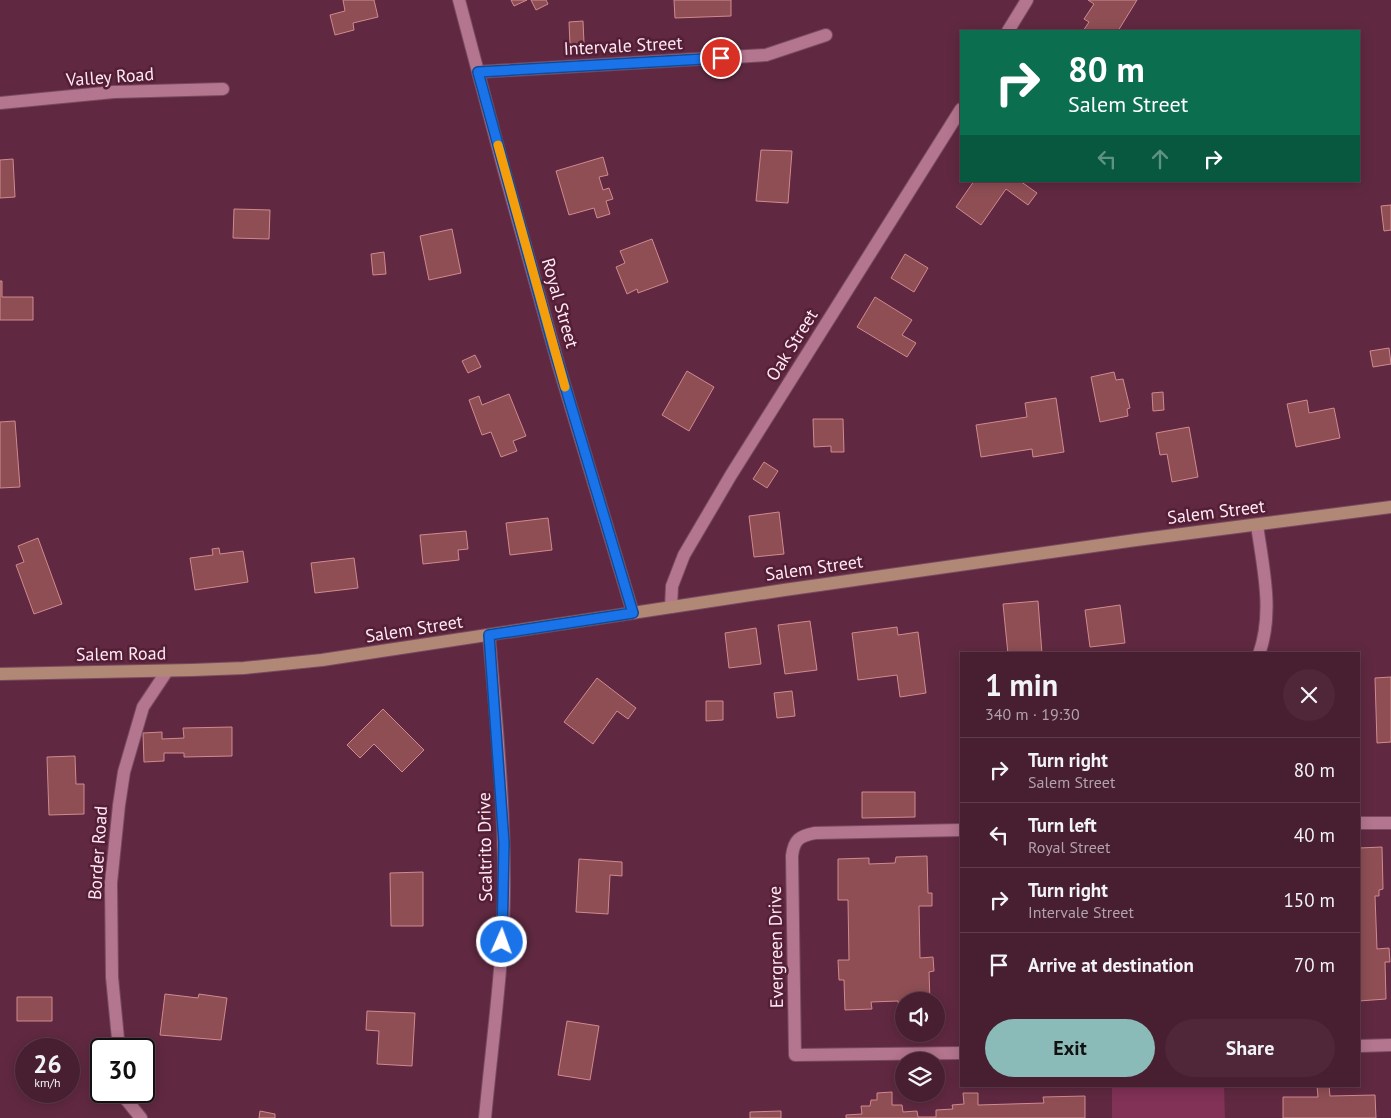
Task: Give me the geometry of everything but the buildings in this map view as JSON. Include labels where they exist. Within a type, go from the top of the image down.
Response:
[{"type":"street","name":"Royal Street","points":[[459,0],[557,358],[633,613]]},
{"type":"street","points":[[1009,30],[1027,0]]},
{"type":"street","name":"Intervale Street","points":[[478,72],[757,56],[826,35]]},
{"type":"street","name":"Valley Road","points":[[0,103],[114,92],[223,89]]},
{"type":"street","name":"Oak Street","points":[[671,607],[672,586],[684,554],[731,475],[960,111]]},
{"type":"street","name":"Salem Street","points":[[244,668],[338,658],[892,574],[1391,508]]},
{"type":"street","points":[[1257,525],[1266,592],[1267,618],[1264,640],[1260,652]]},
{"type":"street","name":"Scaltrito Drive","points":[[485,1118],[502,942],[504,885],[502,800],[489,635]]},
{"type":"street","name":"Salem Road","points":[[0,674],[244,668]]},
{"type":"street","name":"Border Road","points":[[118,1038],[112,977],[111,883],[119,805],[124,772],[143,707],[168,671]]},
{"type":"street","points":[[1360,823],[1391,823]]},
{"type":"street","name":"Evergreen Drive","points":[[960,830],[815,833],[798,839],[793,847],[792,856],[795,1055],[960,1052]]},
{"type":"street","points":[[1360,1046],[1391,1045]]},
{"type":"street","points":[[129,1103],[141,1118]]},
{"type":"shaded area","points":[[1112,1087],[1224,1087],[1225,1118],[1112,1118]]},
{"type":"slow traffic","points":[[498,145],[565,387]]},
{"type":"route","points":[[502,942],[504,843],[489,635],[633,613],[554,349],[478,72],[721,58]]}]
